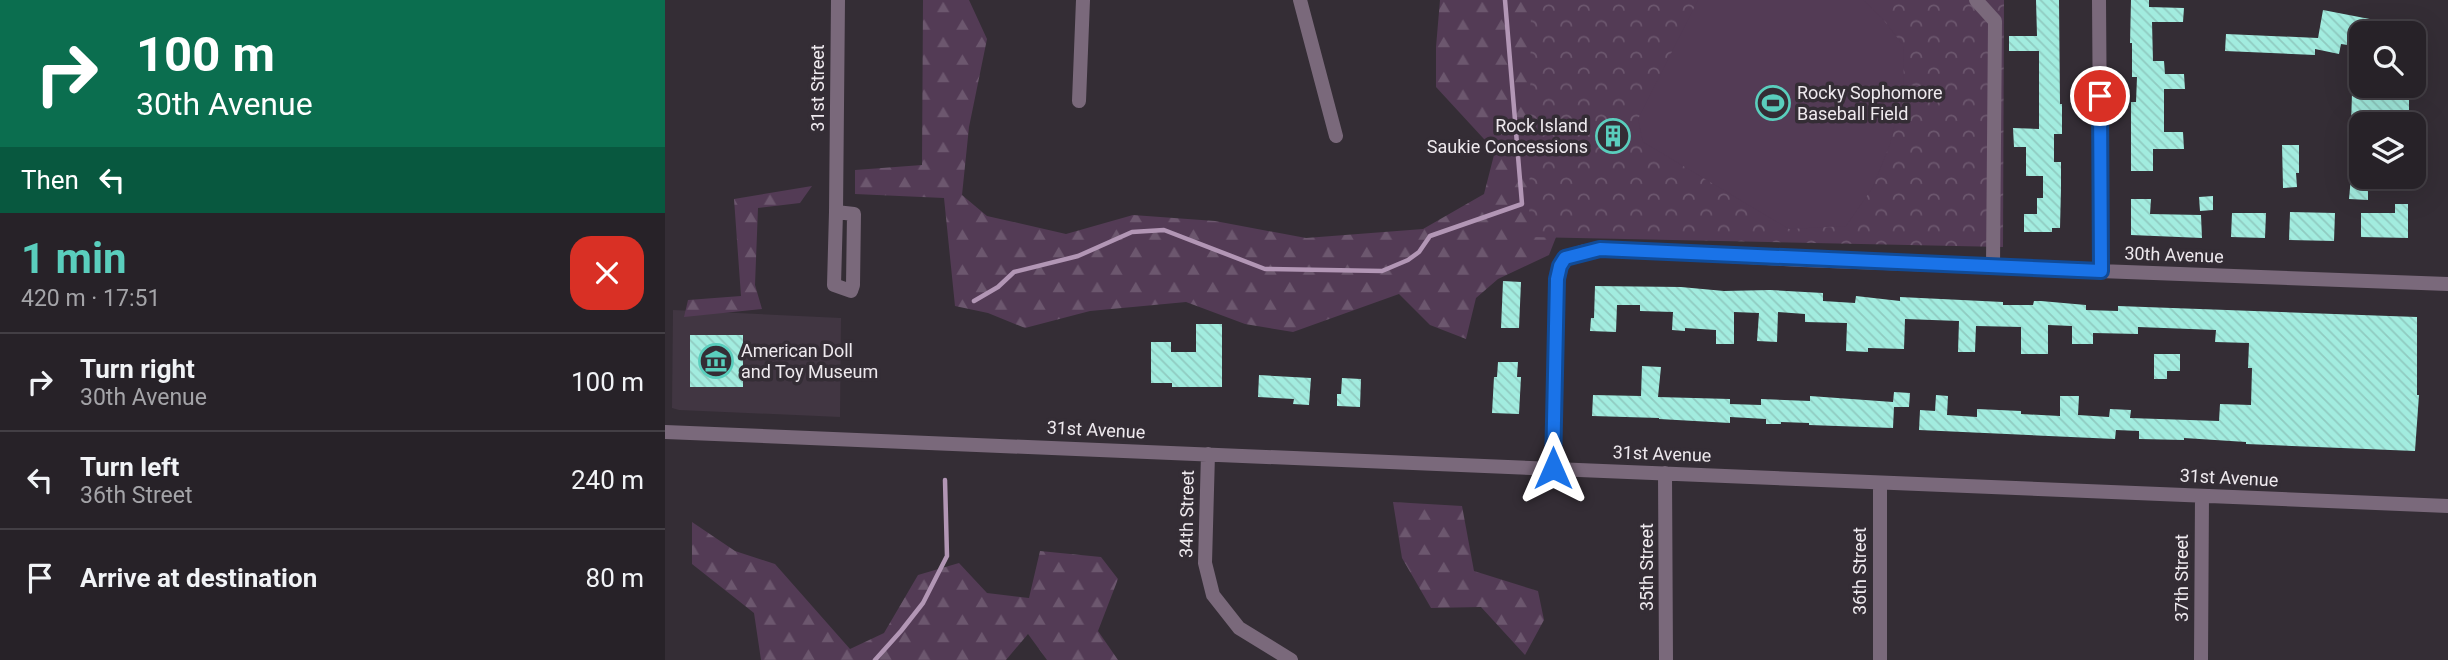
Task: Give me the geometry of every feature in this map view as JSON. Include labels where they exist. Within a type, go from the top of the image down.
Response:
[{"type":"street","name":"31st Street","points":[[836,212],[854,214],[851,291],[834,285],[838,0]]},
{"type":"street","points":[[1079,101],[1083,0]]},
{"type":"street","points":[[1300,0],[1336,136]]},
{"type":"street","points":[[1976,0],[1995,21],[1993,267]]},
{"type":"street","points":[[2099,0],[2101,271]]},
{"type":"street","name":"30th Avenue","points":[[1553,468],[1557,279],[1565,258],[1600,249],[2448,284]]},
{"type":"street","name":"31st Avenue","points":[[665,432],[2448,506]]},
{"type":"street","name":"34th Street","points":[[1207,454],[1205,563],[1213,595],[1239,628],[1291,660]]},
{"type":"street","name":"35th Street","points":[[1665,473],[1666,660]]},
{"type":"street","name":"36th Street","points":[[1879,483],[1880,660]]},
{"type":"street","name":"37th Street","points":[[2201,496],[2201,660]]},
{"type":"shaded area","points":[[673,310],[841,318],[840,417],[672,408]]},
{"type":"green space","points":[[923,0],[969,0],[987,39],[969,127],[962,195],[987,216],[1066,234],[1133,215],[1215,221],[1306,238],[1423,229],[1484,194],[1495,151],[1436,87],[1440,0],[1665,0],[1549,255],[1498,279],[1476,298],[1466,339],[1430,325],[1399,294],[1293,332],[1245,324],[1186,302],[1090,311],[1025,328],[988,313],[955,306],[944,198],[855,194],[855,170],[922,165]]},
{"type":"green space","points":[[1531,0],[2004,0],[2003,247],[1529,237]]},
{"type":"green space","name":"Rocky Sophomore Baseball Field","points":[[1698,0],[1863,0],[1882,18],[1903,45],[1904,87],[1890,144],[1873,187],[1846,226],[1789,229],[1643,142],[1638,119]]},
{"type":"green space","points":[[812,186],[800,203],[758,208],[755,285],[762,309],[684,317],[688,300],[741,296],[734,199]]},
{"type":"green space","points":[[1393,502],[1462,506],[1474,571],[1538,591],[1544,620],[1525,655],[1481,607],[1431,608],[1402,558]]},
{"type":"green space","points":[[692,522],[735,551],[775,564],[850,649],[884,633],[918,575],[959,563],[987,593],[1029,598],[1040,551],[1101,557],[1118,579],[1098,631],[1118,660],[1047,660],[1028,634],[1006,660],[761,660],[754,613],[692,564]]},
{"type":"building","points":[[2036,0],[2059,0],[2062,134],[2054,134],[2054,162],[2061,162],[2060,228],[2052,228],[2052,232],[2024,232],[2024,214],[2037,214],[2037,198],[2043,198],[2043,176],[2026,176],[2026,147],[2014,147],[2013,128],[2039,129],[2039,51],[2009,51],[2009,36],[2037,36]]},
{"type":"building","points":[[2131,0],[2149,0],[2149,7],[2184,8],[2183,22],[2152,22],[2153,61],[2164,61],[2165,74],[2184,74],[2185,89],[2164,89],[2164,132],[2183,132],[2184,149],[2153,149],[2153,171],[2131,171],[2131,102],[2136,102],[2137,77],[2132,77]]},
{"type":"building","points":[[2323,10],[2380,21],[2349,21],[2349,45],[2341,44],[2339,54],[2315,49],[2315,55],[2225,51],[2226,34],[2318,38]]},
{"type":"building","points":[[2352,98],[2409,98],[2409,112],[2351,112]]},
{"type":"building","points":[[2282,145],[2299,145],[2297,187],[2283,188]]},
{"type":"building","points":[[2350,189],[2368,189],[2368,200],[2349,199]]},
{"type":"building","points":[[2213,196],[2213,210],[2200,211],[2199,197]]},
{"type":"building","points":[[2131,199],[2151,199],[2150,214],[2201,215],[2202,238],[2131,235]]},
{"type":"building","points":[[2395,204],[2408,204],[2408,238],[2361,237],[2361,213],[2395,213]]},
{"type":"building","points":[[2290,212],[2335,213],[2334,241],[2289,240]]},
{"type":"building","points":[[2232,213],[2266,213],[2265,238],[2231,237]]},
{"type":"building","points":[[1503,281],[1521,282],[1519,328],[1501,328]]},
{"type":"building","points":[[1595,286],[1823,293],[1823,301],[1855,303],[1856,296],[1900,301],[1900,297],[2003,302],[2003,305],[2033,305],[2034,301],[2041,301],[2086,305],[2086,310],[2118,311],[2118,306],[2417,317],[2419,395],[2415,451],[2246,444],[2184,438],[2139,439],[2139,431],[2116,430],[2115,439],[1919,430],[1920,410],[1935,411],[1936,395],[1948,396],[1947,415],[1977,417],[1977,409],[2060,416],[2060,396],[2079,396],[2078,415],[2109,417],[2110,409],[2131,410],[2130,418],[2219,421],[2220,404],[2251,405],[2252,368],[2248,368],[2249,343],[2215,342],[2216,330],[2138,327],[2138,334],[2093,333],[2093,344],[2072,344],[2072,326],[2048,325],[2048,354],[2021,354],[2021,327],[1976,326],[1975,352],[1958,352],[1959,321],[1905,319],[1904,349],[1868,348],[1868,352],[1846,351],[1847,323],[1805,322],[1805,314],[1778,312],[1777,342],[1757,341],[1759,313],[1734,312],[1734,344],[1716,344],[1716,330],[1672,330],[1673,312],[1640,311],[1640,305],[1617,305],[1616,332],[1590,331],[1591,318],[1594,318]]},
{"type":"building","points":[[1196,324],[1222,324],[1222,387],[1172,387],[1172,383],[1151,383],[1151,342],[1171,342],[1171,352],[1196,352]]},
{"type":"building","name":"American Doll and Toy Museum","points":[[690,335],[743,335],[743,387],[690,387]]},
{"type":"building","points":[[2154,354],[2180,354],[2180,371],[2167,371],[2167,379],[2154,379]]},
{"type":"building","points":[[1498,362],[1518,362],[1517,377],[1521,377],[1519,414],[1492,413],[1494,377],[1497,377]]},
{"type":"building","points":[[1642,366],[1661,367],[1658,397],[1730,399],[1730,404],[1761,405],[1761,399],[1810,401],[1810,396],[1893,402],[1894,392],[1910,393],[1909,407],[1894,407],[1893,428],[1781,422],[1766,424],[1766,419],[1730,417],[1730,423],[1592,416],[1593,395],[1641,396]]},
{"type":"building","points":[[1259,375],[1311,378],[1309,405],[1293,404],[1294,399],[1258,397]]},
{"type":"building","points":[[1342,378],[1361,379],[1360,407],[1337,406],[1337,394],[1341,394]]},
{"type":"waterway","points":[[974,301],[998,287],[1014,272],[1078,256],[1132,232],[1164,230],[1265,269],[1382,271],[1419,252],[1430,236],[1522,204],[1505,0]]},
{"type":"waterway","points":[[875,660],[923,603],[947,556],[945,480]]},
{"type":"place","name":"Rocky Sophomore Baseball Field","points":[[1773,103]]},
{"type":"place","name":"Rock Island Saukie Concessions","points":[[1613,136]]},
{"type":"place","name":"American Doll and Toy Museum","points":[[716,361]]},
{"type":"route","points":[[1553,468],[1557,279],[1565,258],[1600,249],[1802,260],[2101,271],[2100,96]]}]
